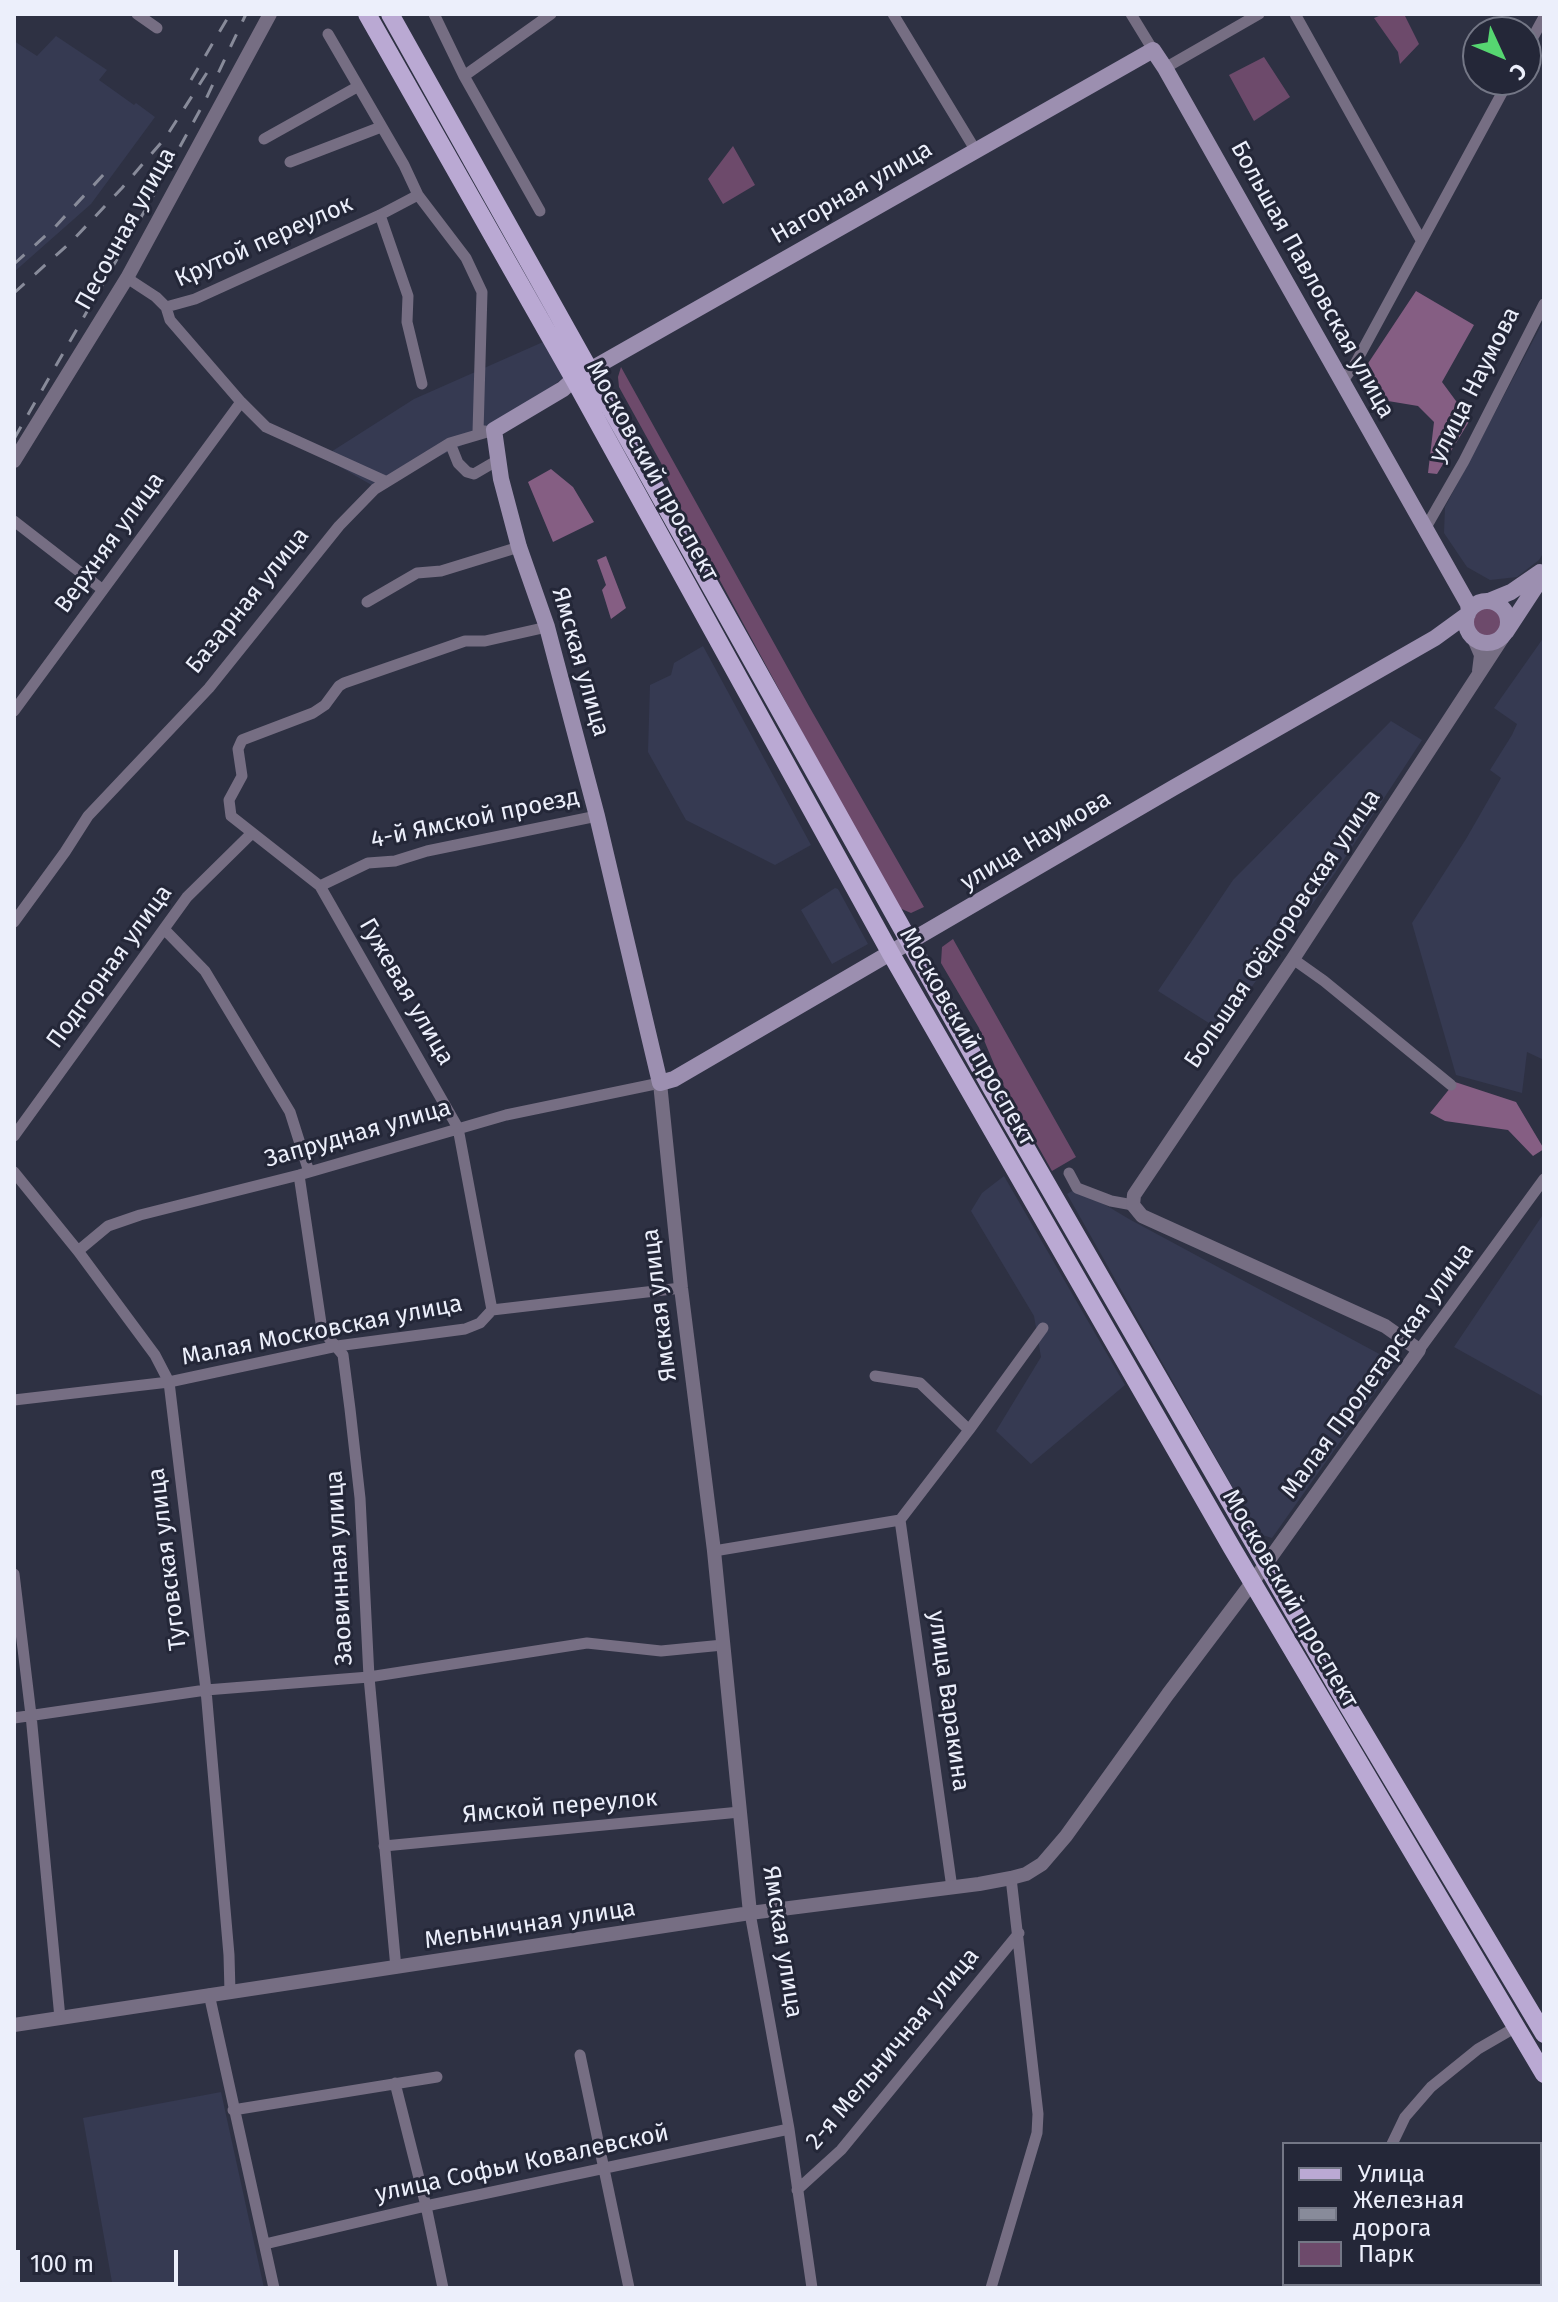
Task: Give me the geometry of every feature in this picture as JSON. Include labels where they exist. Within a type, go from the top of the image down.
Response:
[{"type":"main road","name":"Московский проспект","points":[[367,14],[582,374],[1345,1701],[1544,2034]]},
{"type":"main road","name":"Московский проспект","points":[[390,14],[891,954],[1252,1583],[1544,2074]]},
{"type":"main road","name":"Нагорная улица","points":[[582,374],[1153,50]]},
{"type":"main road","name":"Большая Павловская улица","points":[[1153,50],[1468,604],[1468,612]]},
{"type":"main road","name":"Базарная улица","points":[[494,430],[563,389],[582,374]]},
{"type":"main road","name":"Ямская улица","points":[[494,430],[501,479],[519,547],[547,627],[597,816],[660,1083]]},
{"type":"main road","name":"Большая Павловская улица","points":[[1449,571],[1488,601]]},
{"type":"main road","name":"Большая Фёдоровская улица","points":[[1488,601],[1544,572]]},
{"type":"main road","name":"Большая Фёдоровская улица","points":[[1505,634],[1544,572]]},
{"type":"main road","points":[[1488,601],[1499,604],[1509,620],[1505,634],[1492,643],[1483,643],[1473,638],[1466,623],[1468,612],[1488,601]]},
{"type":"main road","name":"улица Наумова","points":[[660,1083],[674,1079],[1435,638],[1468,612]]},
{"type":"main road","name":"улица Наумова","points":[[1435,638],[1451,633],[1473,638]]},
{"type":"street","points":[[137,14],[157,28]]},
{"type":"street","name":"Песочная улица","points":[[14,461],[127,278],[270,14]]},
{"type":"street","points":[[434,14],[464,76],[540,211]]},
{"type":"street","points":[[464,76],[551,14]]},
{"type":"street","points":[[893,14],[976,151]]},
{"type":"street","name":"Большая Павловская улица","points":[[1131,14],[1153,50]]},
{"type":"street","points":[[1165,68],[1259,14]]},
{"type":"street","points":[[1295,14],[1421,240]]},
{"type":"street","points":[[328,34],[404,165],[418,195],[466,258],[482,292],[478,432],[494,430]]},
{"type":"street","points":[[264,139],[357,87]]},
{"type":"street","points":[[1342,382],[1355,364],[1500,96]]},
{"type":"street","points":[[290,162],[381,127]]},
{"type":"street","name":"Крутой переулок","points":[[166,307],[195,299],[418,195]]},
{"type":"street","points":[[380,215],[408,296],[407,322],[422,384]]},
{"type":"street","points":[[127,278],[166,307],[170,320],[266,427],[385,481]]},
{"type":"street","name":"улица Наумова","points":[[1425,529],[1464,461],[1544,304]]},
{"type":"street","name":"Верхняя улица","points":[[14,711],[241,402]]},
{"type":"street","name":"Базарная улица","points":[[14,922],[88,816],[209,688],[339,526],[375,489],[450,443],[494,430]]},
{"type":"street","points":[[450,443],[458,463],[467,472],[474,474],[498,460]]},
{"type":"street","points":[[14,521],[103,590]]},
{"type":"street","points":[[367,602],[417,573],[441,571],[519,547]]},
{"type":"street","name":"Гужевая улица","points":[[492,1310],[458,1128],[320,886],[231,816],[229,800],[242,776],[238,749],[242,740],[313,713],[325,705],[344,683],[465,641],[485,641],[547,627]]},
{"type":"street","name":"Большая Фёдоровская улица","points":[[1133,1205],[1134,1195],[1141,1184],[1293,959],[1505,634]]},
{"type":"street","points":[[1473,638],[1479,648],[1481,662],[1476,679]]},
{"type":"street","name":"4-й Ямской проезд","points":[[320,886],[368,863],[395,861],[427,851],[597,816]]},
{"type":"street","name":"Подгорная улица","points":[[14,1136],[187,897],[251,834]]},
{"type":"street","name":"Заовинная улица","points":[[164,929],[205,971],[290,1112],[304,1173],[322,1330],[343,1355],[360,1498],[369,1677],[396,1968]]},
{"type":"street","points":[[1293,959],[1451,1085]]},
{"type":"street","name":"Запрудная улица","points":[[78,1251],[108,1226],[506,1115],[660,1083]]},
{"type":"street","name":"Ямская улица","points":[[660,1083],[681,1288],[714,1551],[750,1913],[789,2129],[812,2288]]},
{"type":"street","name":"Туговская улица","points":[[14,1172],[78,1251],[155,1355],[169,1382],[206,1690],[230,1992]]},
{"type":"street","points":[[1069,1173],[1077,1188],[1111,1201],[1133,1205],[1142,1216],[1385,1326],[1419,1350]]},
{"type":"street","name":"Малая Пролетарская улица","points":[[1048,1857],[1266,1564],[1544,1179]]},
{"type":"street","name":"Малая Московская улица","points":[[14,1400],[169,1382],[337,1346],[465,1329],[480,1323],[492,1310],[681,1288]]},
{"type":"street","points":[[714,1551],[900,1520],[1043,1328]]},
{"type":"street","points":[[875,1376],[920,1383],[969,1430]]},
{"type":"street","name":"улица Варакина","points":[[900,1520],[952,1888]]},
{"type":"street","points":[[14,1574],[60,2018]]},
{"type":"street","points":[[14,1718],[206,1690],[369,1677],[587,1643],[661,1651],[723,1645]]},
{"type":"street","name":"Ямской переулок","points":[[384,1846],[740,1812]]},
{"type":"street","name":"Мельничная улица","points":[[14,2025],[750,1913],[952,1888],[1011,1878],[1037,1868],[1048,1857]]},
{"type":"street","points":[[991,2288],[1037,2133],[1038,2114],[1011,1878]]},
{"type":"street","name":"2-я Мельничная улица","points":[[797,2190],[841,2150],[1019,1933]]},
{"type":"street","points":[[209,1994],[274,2288]]},
{"type":"street","points":[[1393,2142],[1405,2117],[1431,2087],[1478,2049],[1516,2027]]},
{"type":"street","points":[[580,2055],[629,2288]]},
{"type":"street","points":[[233,2110],[437,2077]]},
{"type":"street","points":[[395,2083],[443,2288]]},
{"type":"street","name":"улица Софьи Ковалевской","points":[[265,2244],[426,2206],[789,2129]]},
{"type":"shaded area","points":[[56,36],[107,70],[99,80],[155,117],[91,204],[14,272],[14,41],[37,56]]},
{"type":"shaded area","points":[[1416,291],[1474,325],[1442,382],[1470,420],[1437,474],[1428,473],[1434,422],[1418,406],[1388,401],[1361,374]]},
{"type":"shaded area","points":[[1544,320],[1544,552],[1539,560],[1517,577],[1490,580],[1467,567],[1444,533],[1445,507]]},
{"type":"shaded area","points":[[543,342],[563,378],[494,430],[375,487],[323,457],[414,399]]},
{"type":"shaded area","points":[[551,469],[573,487],[594,522],[553,542],[528,482]]},
{"type":"shaded area","points":[[606,556],[626,608],[611,619],[602,590],[606,585],[597,560]]},
{"type":"shaded area","points":[[1544,637],[1544,1060],[1527,1052],[1522,1093],[1456,1075],[1412,923],[1501,778],[1490,770],[1517,724],[1494,708]]},
{"type":"shaded area","points":[[703,646],[811,845],[775,865],[686,820],[648,752],[650,685],[671,675],[674,663]]},
{"type":"shaded area","points":[[1391,721],[1422,740],[1335,873],[1220,1030],[1158,991],[1233,880]]},
{"type":"shaded area","points":[[835,888],[868,944],[832,964],[801,910]]},
{"type":"shaded area","points":[[1455,1082],[1516,1102],[1544,1149],[1533,1156],[1508,1130],[1445,1121],[1430,1113]]},
{"type":"shaded area","points":[[1004,1176],[1125,1385],[1031,1464],[996,1431],[1041,1357],[1034,1316],[971,1211],[982,1193]]},
{"type":"shaded area","points":[[1077,1188],[1396,1363],[1272,1538],[1259,1534],[1067,1194]]},
{"type":"shaded area","points":[[1544,1213],[1544,1395],[1542,1396],[1454,1347]]},
{"type":"shaded area","points":[[221,2092],[264,2288],[113,2288],[83,2118]]},
{"type":"shaded area","points":[[1542,2202],[1544,2205],[1544,2288],[1368,2288],[1542,2286]]},
{"type":"green space","points":[[1384,14],[1404,14],[1419,44],[1400,64],[1398,52],[1374,18]]},
{"type":"green space","points":[[1264,57],[1290,97],[1254,121],[1229,75]]},
{"type":"green space","points":[[733,146],[755,185],[723,204],[708,179]]},
{"type":"green space","points":[[621,367],[924,907],[911,913],[897,907],[679,505],[661,463],[619,387]]},
{"type":"green space","points":[[1487,608],[1493,609],[1501,617],[1501,629],[1493,637],[1487,638],[1481,637],[1473,629],[1472,623],[1473,617],[1481,609]]},
{"type":"green space","points":[[953,939],[1076,1157],[1052,1171],[1001,1081],[979,1028],[941,963],[942,947]]},
{"type":"railway","points":[[191,80],[230,14]]},
{"type":"railway","points":[[14,439],[152,198],[206,99],[246,14]]},
{"type":"railway","points":[[14,293],[72,241],[122,188],[166,137],[208,71]]},
{"type":"railway","points":[[14,264],[54,228],[106,172]]}]
